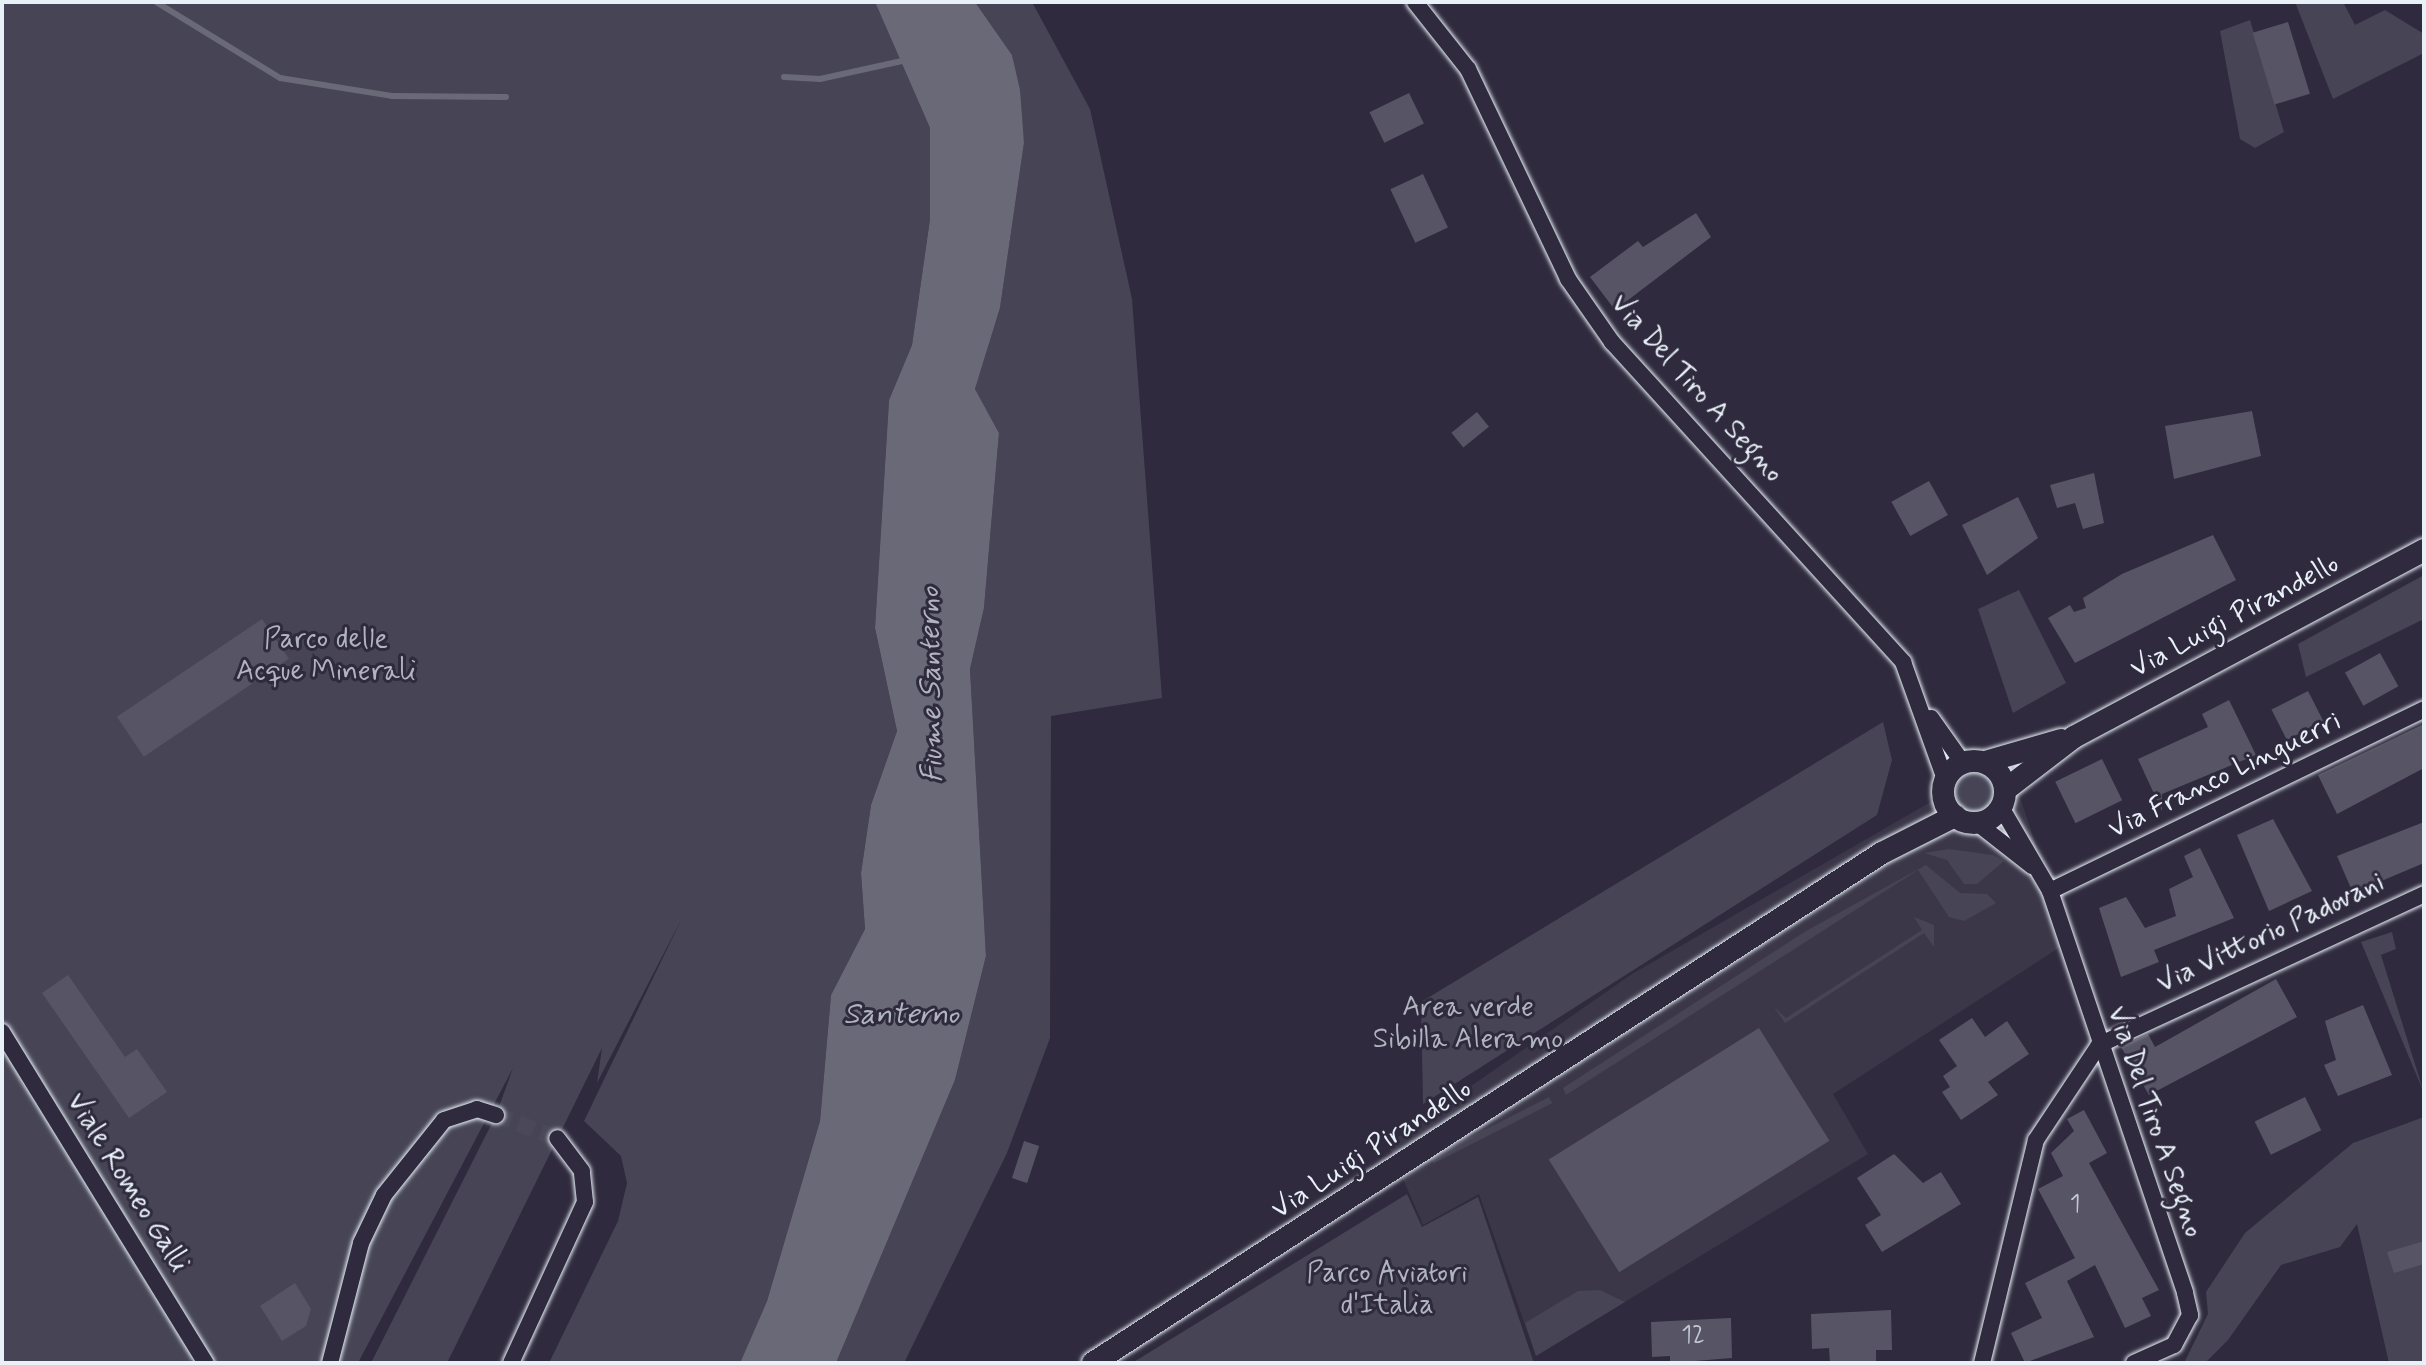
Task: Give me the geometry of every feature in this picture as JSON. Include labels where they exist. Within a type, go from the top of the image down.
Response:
[{"type":"street","name":"Via Del Tiro A Segno","points":[[1415,2],[1468,69],[1568,279],[1612,342],[1903,662],[1923,707],[1948,798]]},
{"type":"street","name":"Via Luigi Pirandello","points":[[1977,823],[2074,737],[2424,550]]},
{"type":"street","name":"Via Del Tiro A Segno","points":[[1923,707],[1974,762]]},
{"type":"street","name":"Via Franco Linguerri","points":[[2050,891],[2424,709]]},
{"type":"street","name":"Via Luigi Pirandello","points":[[1093,1363],[1882,853],[1948,798],[1974,762],[2074,737]]},
{"type":"street","points":[[1974,762],[2003,798]]},
{"type":"street","points":[[1948,798],[1977,823]]},
{"type":"street","name":"Via Del Tiro A Segno","points":[[2003,798],[2050,891],[2190,1315],[2174,1345],[2134,1363]]},
{"type":"street","name":"Via Del Tiro A Segno","points":[[1977,823],[2041,873]]},
{"type":"street","name":"Via Vittorio Padovani","points":[[2099,1045],[2424,894]]},
{"type":"street","name":"Viale Romeo Galli","points":[[2,1032],[206,1363]]},
{"type":"street","points":[[1982,1363],[2036,1140],[2099,1045]]},
{"type":"street","points":[[330,1363],[361,1243],[384,1195],[444,1120],[477,1109],[496,1115]]},
{"type":"street","points":[[511,1363],[585,1202],[582,1171],[557,1138]]},
{"type":"shaded area","points":[[2007,758],[2068,942],[1833,1094],[1868,1154],[1536,1356],[1479,1194],[1423,1225],[1388,1144],[1632,974]]},
{"type":"green space","name":"Parco delle Acque Minerali","points":[[2,2],[875,2],[930,128],[930,219],[912,345],[889,400],[875,628],[897,731],[871,805],[861,873],[865,929],[831,995],[820,1121],[767,1301],[740,1363],[549,1363],[618,1221],[627,1183],[621,1156],[584,1121],[682,918],[597,1083],[602,1048],[447,1363],[371,1363],[496,1115],[513,1068],[358,1363],[214,1363],[202,1349],[188,1363],[2,1363]]},
{"type":"green space","points":[[975,2],[1032,2],[1090,109],[1132,299],[1162,698],[1051,716],[1050,1038],[1007,1153],[904,1363],[836,1363],[955,1080],[986,956],[970,669],[984,608],[999,433],[975,389],[1000,308],[1024,143],[1012,55]]},
{"type":"green space","points":[[2295,2],[2343,2],[2355,25],[2385,10],[2424,34],[2424,53],[2333,99]]},
{"type":"green space","points":[[2250,20],[2284,132],[2255,148],[2240,139],[2220,31]]},
{"type":"green space","points":[[2424,575],[2424,619],[2306,677],[2298,644]]},
{"type":"green space","points":[[2019,590],[2066,683],[2013,713],[1978,609]]},
{"type":"green space","name":"Area verde Sibilla Aleramo","points":[[1883,722],[1892,760],[1877,815],[1423,1104],[1421,1002]]},
{"type":"green space","points":[[1974,773],[1988,778],[1993,792],[1988,806],[1974,811],[1960,806],[1955,792],[1960,778]]},
{"type":"green space","points":[[1949,849],[1993,855],[2004,861],[1977,884],[1964,884],[1947,860],[1924,853]]},
{"type":"green space","points":[[1926,865],[1960,893],[1987,894],[1996,903],[1964,921],[1949,917],[1918,870],[1566,1095],[1563,1088],[1806,931]]},
{"type":"green space","points":[[1914,917],[1934,925],[1934,947],[1924,933],[1785,1023],[1774,1007],[1786,1018],[1922,930]]},
{"type":"green space","points":[[2392,932],[2396,949],[2381,955],[2424,1093],[2361,942]]},
{"type":"green space","points":[[1549,1097],[1552,1103],[1434,1164],[1430,1157]]},
{"type":"green space","points":[[2424,1117],[2424,1363],[2389,1363],[2357,1224],[2340,1247],[2281,1265],[2228,1340],[2205,1363],[2184,1363],[2208,1314],[2206,1292],[2245,1233],[2353,1143]]},
{"type":"green space","name":"Parco Aviatori d'Italia","points":[[1407,1194],[1422,1227],[1478,1197],[1534,1363],[1132,1363]]},
{"type":"green space","points":[[1600,1290],[1625,1302],[1536,1356],[1525,1323],[1578,1291]]},
{"type":"water","name":"Santerno","points":[[875,2],[975,2],[1012,55],[1020,90],[1024,143],[1000,308],[975,389],[999,433],[984,608],[970,669],[986,956],[955,1080],[836,1363],[740,1363],[767,1301],[820,1121],[831,995],[865,929],[861,873],[871,805],[897,731],[875,628],[889,400],[912,345],[930,219],[930,128]]},
{"type":"building","points":[[2288,22],[2310,94],[2275,105],[2253,33]]},
{"type":"building","points":[[1409,93],[1424,124],[1384,143],[1369,112]]},
{"type":"building","points":[[1423,174],[1448,227],[1415,243],[1390,189]]},
{"type":"building","points":[[1696,213],[1711,237],[1615,310],[1590,277],[1638,241],[1643,247]]},
{"type":"building","points":[[2252,411],[2261,456],[2174,479],[2165,426]]},
{"type":"building","points":[[1477,412],[1489,427],[1463,448],[1451,433]]},
{"type":"building","points":[[2094,473],[2104,523],[2083,529],[2075,503],[2057,508],[2050,485]]},
{"type":"building","points":[[1929,481],[1948,515],[1910,536],[1891,502]]},
{"type":"building","points":[[2018,497],[2038,538],[1987,575],[1962,525]]},
{"type":"building","points":[[2213,535],[2236,580],[2075,663],[2048,618],[2070,605],[2074,612],[2086,608],[2083,598],[2122,574]]},
{"type":"building","points":[[262,619],[289,659],[144,757],[117,717]]},
{"type":"building","points":[[2380,653],[2398,686],[2363,706],[2345,672]]},
{"type":"building","points":[[2308,691],[2323,721],[2287,740],[2271,710]]},
{"type":"building","points":[[2229,700],[2256,755],[2162,794],[2162,811],[2138,759],[2208,727],[2202,714]]},
{"type":"building","points":[[2424,724],[2424,768],[2337,814],[2318,775]]},
{"type":"building","points":[[2102,759],[2122,800],[2075,823],[2055,782]]},
{"type":"building","points":[[2273,819],[2312,891],[2269,911],[2237,835]]},
{"type":"building","points":[[2424,822],[2424,863],[2353,893],[2337,856]]},
{"type":"building","points":[[2200,848],[2234,918],[2154,950],[2159,962],[2121,977],[2099,908],[2126,897],[2145,928],[2176,916],[2169,889],[2193,877],[2184,856]]},
{"type":"building","points":[[68,975],[125,1057],[137,1049],[167,1092],[129,1118],[42,993]]},
{"type":"building","points":[[2276,979],[2297,1017],[2149,1095],[2121,1047],[2148,1034],[2155,1047]]},
{"type":"building","points":[[2363,1005],[2392,1075],[2338,1096],[2324,1065],[2336,1060],[2325,1021]]},
{"type":"building","points":[[1972,1018],[1985,1037],[2007,1021],[2029,1054],[1988,1082],[1998,1095],[1961,1120],[1942,1092],[1950,1087],[1943,1076],[1957,1066],[1939,1040]]},
{"type":"building","points":[[1759,1028],[1829,1141],[1619,1272],[1549,1159]]},
{"type":"building","points":[[2305,1097],[2321,1130],[2271,1155],[2255,1122]]},
{"type":"building","points":[[2084,1110],[2107,1153],[2089,1163],[2159,1290],[2142,1298],[2151,1316],[2125,1328],[2095,1265],[2067,1281],[2094,1337],[2025,1363],[2011,1333],[2042,1318],[2025,1283],[2075,1258],[2038,1189],[2063,1176],[2051,1153],[2074,1131],[2067,1119]]},
{"type":"building","points":[[1024,1141],[1039,1146],[1027,1183],[1012,1178]]},
{"type":"building","points":[[1894,1154],[1923,1183],[1941,1172],[1961,1204],[1882,1252],[1865,1225],[1881,1215],[1857,1178]]},
{"type":"building","points":[[2424,1241],[2424,1264],[2394,1273],[2387,1252]]},
{"type":"building","points":[[295,1283],[311,1309],[306,1326],[282,1341],[260,1306]]},
{"type":"building","points":[[1891,1310],[1892,1350],[1876,1350],[1876,1363],[1830,1363],[1829,1348],[1812,1349],[1811,1314]]},
{"type":"building","points":[[1731,1318],[1732,1358],[1670,1363],[1670,1356],[1652,1357],[1651,1322]]},
{"type":"waterway","points":[[156,2],[280,78],[392,96],[506,97]]},
{"type":"waterway","points":[[784,77],[820,79],[902,61]]},
{"type":"tunnel","points":[[496,1115],[557,1138]]},
{"type":"water label","name":"Fiume Santerno","points":[[932,685]]}]
